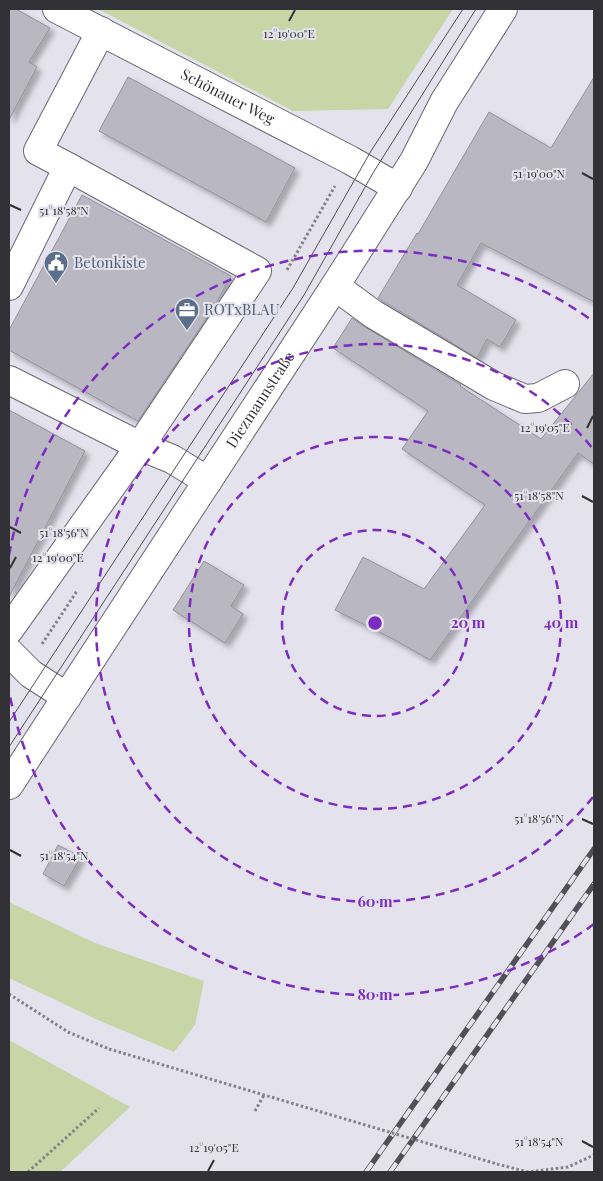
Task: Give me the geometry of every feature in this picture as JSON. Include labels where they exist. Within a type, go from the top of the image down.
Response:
[{"type":"street","name":"Schönauer Weg","points":[[57,9],[350,160],[398,188]]},
{"type":"street","name":"Diezmannstraße","points":[[9,785],[336,286],[414,161],[444,102],[503,9]]},
{"type":"street","points":[[9,630],[140,446],[257,271],[38,151],[101,32]]},
{"type":"street","points":[[9,286],[68,167]]},
{"type":"street","points":[[336,286],[373,314],[502,389],[525,399],[538,398],[565,384]]},
{"type":"street","points":[[9,380],[140,446],[172,459],[208,481]]},
{"type":"street","points":[[9,652],[31,674],[67,697]]},
{"type":"path","points":[[9,994],[68,1032],[108,1049],[497,1164],[528,1172],[568,1167],[594,1155]]},
{"type":"path","points":[[255,1111],[264,1095]]},
{"type":"path","points":[[28,1172],[99,1108]]},
{"type":"green space","points":[[98,9],[453,9],[388,109],[293,111]]},
{"type":"green space","points":[[9,902],[95,943],[204,981],[195,1025],[174,1052],[98,1020],[9,978]]},
{"type":"green space","points":[[9,1040],[130,1107],[60,1172],[9,1172]]},
{"type":"building","points":[[9,9],[16,9],[50,28],[29,62],[37,67],[9,120]]},
{"type":"building","points":[[128,77],[295,168],[266,222],[99,131]]},
{"type":"building","points":[[594,77],[594,302],[481,243],[457,285],[516,320],[500,347],[487,339],[477,358],[378,298],[418,234],[489,112],[551,148]]},
{"type":"building","points":[[82,195],[231,276],[214,307],[138,421],[9,350],[9,330]]},
{"type":"building","points":[[352,318],[461,385],[541,439],[594,373],[594,464],[578,453],[430,660],[335,610],[363,557],[424,589],[485,505],[402,449],[428,411],[333,348]]},
{"type":"building","points":[[9,410],[85,451],[9,597]]},
{"type":"building","points":[[204,561],[244,585],[231,606],[243,614],[225,643],[173,610]]},
{"type":"building","points":[[58,845],[81,857],[64,886],[43,874]]},
{"type":"tram line","points":[[9,722],[293,288],[371,151],[463,9]]},
{"type":"tram line","points":[[9,747],[304,295],[373,173],[476,9]]},
{"type":"railway","points":[[366,1172],[594,849]]},
{"type":"railway","points":[[390,1172],[594,884]]},
{"type":"place","name":"Betonkiste","points":[[56,284]]},
{"type":"place","name":"ROTxBLAU","points":[[187,331]]}]
